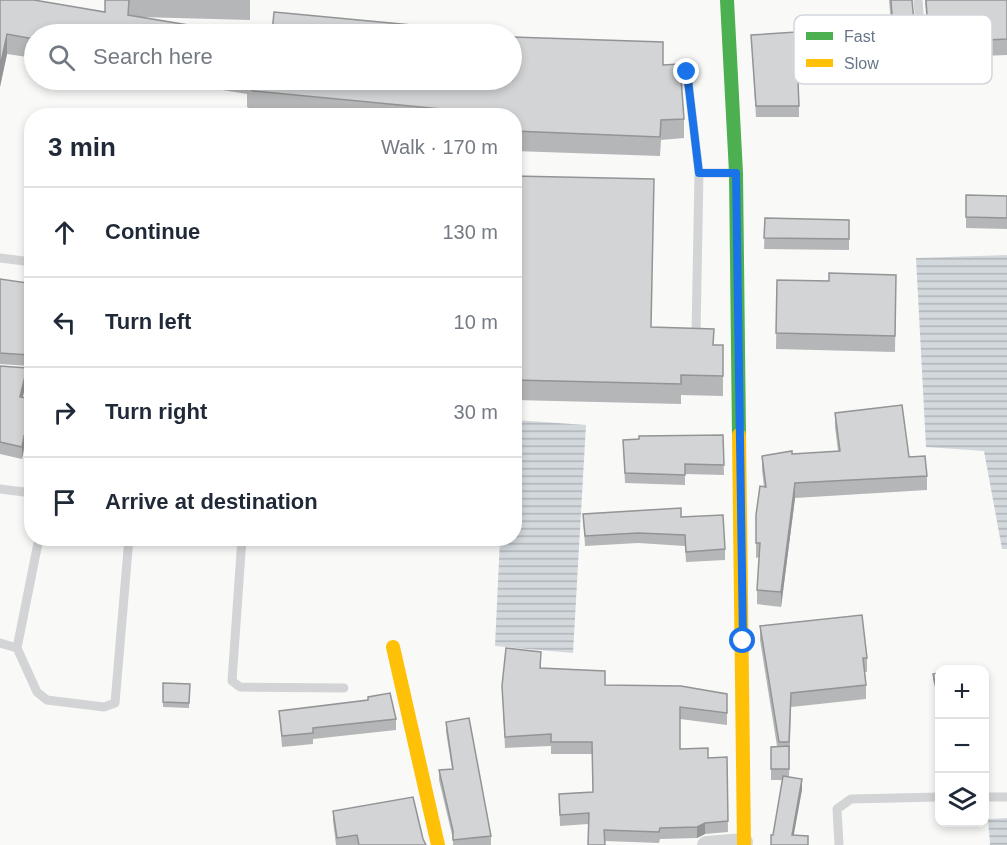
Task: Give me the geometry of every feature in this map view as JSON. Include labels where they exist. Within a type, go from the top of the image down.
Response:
[{"type":"street","points":[[706,845],[744,844],[736,173],[726,0]]},
{"type":"street","points":[[393,647],[438,845]]},
{"type":"lane","points":[[918,0],[919,15]]},
{"type":"lane","points":[[687,72],[699,173],[696,334]]},
{"type":"lane","points":[[699,173],[736,173]]},
{"type":"lane","points":[[0,258],[24,261]]},
{"type":"lane","points":[[0,371],[24,372]]},
{"type":"lane","points":[[0,489],[24,492]]},
{"type":"lane","points":[[37,546],[18,648],[37,692],[46,700],[104,707],[115,703],[128,546]]},
{"type":"lane","points":[[241,546],[232,681],[240,687],[344,688]]},
{"type":"lane","points":[[0,643],[18,648]]},
{"type":"lane","points":[[839,845],[837,809],[851,799],[935,797]]},
{"type":"lane","points":[[989,797],[1007,797]]},
{"type":"shaded area","points":[[1007,255],[1007,549],[1002,549],[984,451],[926,447],[916,258]]},
{"type":"shaded area","points":[[522,420],[586,425],[573,653],[495,646],[500,546],[522,546]]},
{"type":"shaded area","points":[[1007,818],[1007,845],[990,845],[989,819]]},
{"type":"building","points":[[0,0],[34,0],[105,12],[105,0],[129,0],[128,15],[182,24],[24,24],[24,37],[7,34],[0,67]]},
{"type":"building","points":[[891,0],[912,0],[913,15],[892,15]]},
{"type":"building","points":[[926,0],[1007,0],[1007,39],[992,40],[992,15],[927,15]]},
{"type":"building","points":[[274,12],[401,24],[273,24]]},
{"type":"building","points":[[794,32],[794,84],[798,84],[799,106],[756,106],[751,35]]},
{"type":"building","points":[[522,37],[663,42],[663,65],[680,64],[684,119],[661,120],[660,137],[522,131],[522,108],[430,108],[252,90],[522,90]]},
{"type":"building","points":[[522,176],[654,179],[651,327],[714,329],[713,345],[723,345],[723,376],[681,375],[681,384],[522,380]]},
{"type":"building","points":[[966,195],[1007,196],[1007,218],[966,217]]},
{"type":"building","points":[[765,218],[849,220],[849,239],[764,238]]},
{"type":"building","points":[[829,273],[896,275],[895,336],[776,333],[777,280],[829,281]]},
{"type":"building","points":[[0,279],[24,283],[24,355],[0,353]]},
{"type":"building","points":[[0,366],[24,368],[20,397],[24,398],[22,447],[0,442]]},
{"type":"building","points":[[902,405],[909,457],[925,456],[927,476],[795,483],[781,592],[757,590],[760,543],[756,543],[756,515],[760,486],[766,487],[762,456],[792,451],[792,454],[840,451],[835,413]]},
{"type":"building","points":[[723,435],[724,465],[685,464],[685,475],[625,473],[623,440],[639,439],[639,436]]},
{"type":"building","points":[[681,508],[681,517],[723,515],[725,549],[686,552],[685,535],[638,533],[585,536],[583,514]]},
{"type":"building","points":[[862,615],[867,658],[863,658],[866,685],[791,693],[789,742],[779,742],[760,626]]},
{"type":"building","points":[[506,648],[541,652],[540,668],[605,671],[605,685],[681,686],[727,694],[727,713],[680,707],[680,749],[708,748],[708,758],[727,757],[728,821],[705,823],[697,827],[660,828],[659,832],[604,830],[605,845],[588,845],[589,813],[560,815],[559,794],[593,792],[592,742],[551,742],[551,734],[505,737],[502,686]]},
{"type":"building","points":[[163,683],[190,684],[189,703],[163,702]]},
{"type":"building","points":[[390,693],[396,719],[313,728],[313,733],[282,736],[279,711],[368,700],[368,697]]},
{"type":"building","points":[[469,718],[491,836],[453,840],[439,770],[453,769],[446,722]]},
{"type":"building","points":[[789,746],[789,769],[771,769],[771,747]]},
{"type":"building","points":[[783,776],[802,779],[792,835],[808,836],[808,845],[771,845]]},
{"type":"building","points":[[413,797],[426,845],[359,845],[357,835],[337,838],[333,811]]},
{"type":"traffic: fast","points":[[727,0],[736,173],[739,435]]},
{"type":"traffic: slow","points":[[739,435],[744,845]]},
{"type":"traffic: slow","points":[[393,647],[438,845]]},
{"type":"route","points":[[687,72],[699,173],[736,173],[743,641]]}]
